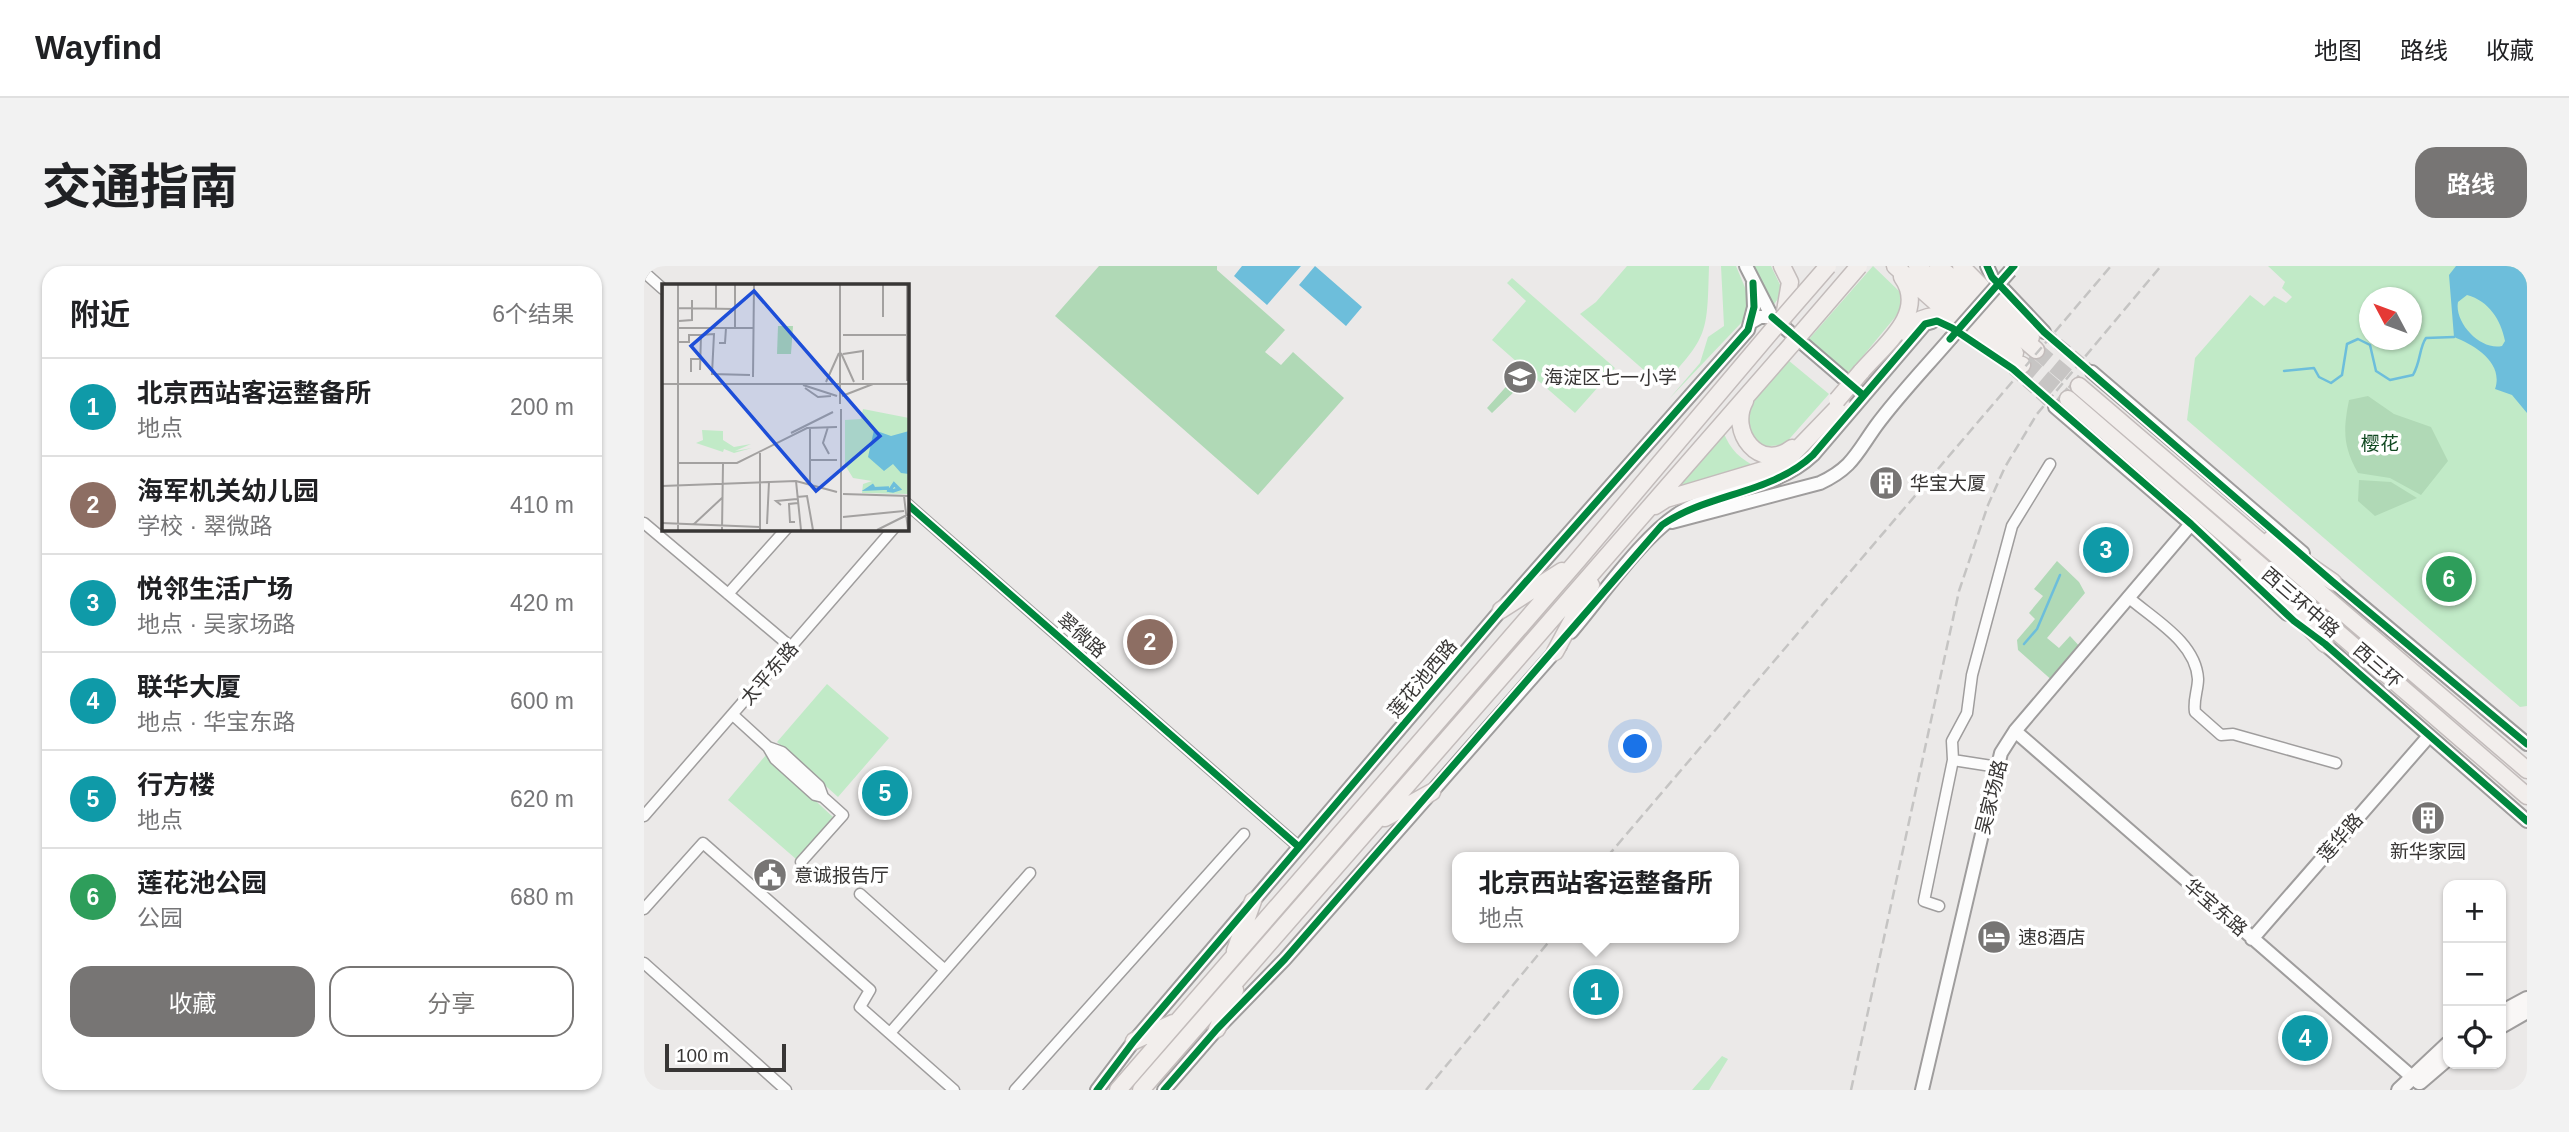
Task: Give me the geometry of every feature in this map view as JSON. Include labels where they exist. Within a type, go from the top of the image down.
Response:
[{"type":"highway","points":[[1777,320],[1790,282],[1783,266]]},
{"type":"highway","name":"莲花池西路","points":[[1118,1090],[1578,560],[1777,320],[1828,266]]},
{"type":"highway","points":[[1140,1090],[1859,266]]},
{"type":"highway","points":[[1895,266],[1958,322],[2012,362],[2030,354]]},
{"type":"highway","points":[[1863,374],[1909,312],[1910,295],[1907,283],[1895,266]]},
{"type":"highway","points":[[1917,266],[2030,354]]},
{"type":"highway","points":[[1938,266],[2030,354]]},
{"type":"highway","points":[[1961,266],[2019,321],[2030,354]]},
{"type":"highway","points":[[1978,266],[1985,288]]},
{"type":"highway","points":[[1644,513],[1666,499],[1783,464],[1912,323],[1931,316],[1958,322]]},
{"type":"highway","name":"西三环","points":[[2079,386],[2527,796]]},
{"type":"highway","points":[[1751,390],[1739,412],[1740,431],[1750,448],[1758,453],[1772,455],[1783,454],[1798,443],[1839,402]]},
{"type":"highway","name":"西三环","points":[[2062,403],[2195,495],[2527,770]]},
{"type":"highway","points":[[2195,495],[2229,503],[2273,540],[2333,582]]},
{"type":"highway","points":[[2195,495],[2210,530],[2251,567],[2325,644]]},
{"type":"highway","points":[[1555,652],[1606,559]]},
{"type":"highway","points":[[1501,610],[1578,560]]},
{"type":"highway","points":[[1373,824],[1432,792]]},
{"type":"highway","points":[[1231,960],[1253,901]]},
{"type":"highway","points":[[1217,1029],[1244,972]]},
{"type":"highway","points":[[1134,1041],[1179,1021]]},
{"type":"main road","points":[[2506,1010],[2527,999]]},
{"type":"main road","points":[[2506,1023],[2527,1011]]},
{"type":"main road","points":[[2414,1083],[2443,1050]]},
{"type":"main road","points":[[2399,1090],[2414,1083],[2443,1062]]},
{"type":"street","points":[[1746,266],[1753,283],[1777,320],[1863,395]]},
{"type":"street","points":[[1987,266],[2030,354]]},
{"type":"street","points":[[1662,525],[1820,483],[1842,473],[1860,454],[1876,426],[2012,268]]},
{"type":"street","points":[[644,272],[662,288]]},
{"type":"street","name":"莲花池西路","points":[[1097,1090],[1134,1041],[1501,610],[1748,330],[1754,307],[1753,283]]},
{"type":"street","points":[[1750,323],[1760,317],[1777,320]]},
{"type":"street","points":[[1164,1090],[1217,1029],[1285,959],[1555,652],[1662,525],[1683,510],[1795,472],[1925,324],[1937,321],[2030,354]]},
{"type":"street","name":"西三环中路","points":[[2092,372],[2333,582],[2527,744]]},
{"type":"street","name":"西三环中路","points":[[2062,403],[2294,621],[2325,644],[2527,821]]},
{"type":"street","points":[[1939,906],[1924,901],[1953,760],[1952,741],[1967,713],[1972,675],[2012,526],[2050,464]]},
{"type":"street","name":"翠微路","points":[[908,508],[1299,847]]},
{"type":"street","points":[[645,524],[791,647]]},
{"type":"street","name":"吴家场路","points":[[1923,1090],[2001,753],[2015,731],[2191,524]]},
{"type":"street","points":[[729,594],[785,530]]},
{"type":"street","name":"太平东路","points":[[644,816],[892,530]]},
{"type":"street","points":[[2128,597],[2186,648],[2194,660],[2198,681],[2195,712],[2216,732],[2336,763]]},
{"type":"street","points":[[733,715],[768,747],[782,752],[821,788],[823,797],[843,815],[801,862]]},
{"type":"street","name":"华宝东路","points":[[2015,731],[2414,1083]]},
{"type":"street","name":"莲华路","points":[[2252,939],[2429,736]]},
{"type":"street","points":[[1953,760],[1998,767]]},
{"type":"street","points":[[1015,1090],[1244,834]]},
{"type":"street","points":[[644,909],[703,842],[870,990],[860,1007],[954,1090]]},
{"type":"street","points":[[890,1033],[1030,873]]},
{"type":"street","points":[[860,894],[945,970]]},
{"type":"street","points":[[644,963],[786,1090]]},
{"type":"green space","points":[[1099,266],[1217,266],[1217,270],[1285,330],[1265,352],[1281,365],[1293,352],[1344,398],[1258,495],[1055,316]]},
{"type":"green space","points":[[1627,266],[1709,266],[1706,320],[1702,332],[1689,356],[1662,386],[1580,314],[1596,302]]},
{"type":"green space","points":[[1721,266],[1736,266],[1749,297],[1744,320],[1669,399],[1700,363],[1708,337],[1724,326]]},
{"type":"green space","points":[[1754,266],[1771,266],[1783,291],[1771,309]]},
{"type":"green space","points":[[1873,266],[1900,292],[1901,310],[1849,373],[1809,339]]},
{"type":"green space","points":[[2268,266],[2527,266],[2527,706],[2520,707],[2187,420],[2195,358],[2250,295],[2264,306],[2274,296],[2286,303],[2292,297],[2282,288],[2285,282]]},
{"type":"green space","points":[[1512,278],[1615,368],[1575,413],[1492,340],[1526,301],[1507,283]]},
{"type":"green space","points":[[1788,360],[1829,394],[1784,445],[1756,447],[1743,419],[1746,406]]},
{"type":"green space","points":[[1512,380],[1517,389],[1492,413],[1487,408]]},
{"type":"green space","name":"樱花","points":[[2368,396],[2394,414],[2431,427],[2448,461],[2421,495],[2390,478],[2358,473],[2349,455],[2346,421],[2349,400]]},
{"type":"green space","points":[[1723,431],[1737,454],[1759,468],[1677,490],[1677,485]]},
{"type":"green space","points":[[2359,480],[2391,482],[2417,498],[2375,516],[2358,501]]},
{"type":"green space","points":[[2057,561],[2079,582],[2085,593],[2047,638],[2059,648],[2070,636],[2083,650],[2055,683],[2018,650],[2017,640],[2035,619],[2029,613],[2043,596],[2034,589]]},
{"type":"green space","points":[[827,684],[889,738],[838,797],[777,742]]},
{"type":"green space","points":[[766,755],[833,817],[796,859],[728,800]]},
{"type":"green space","points":[[1722,1056],[1728,1059],[1709,1090],[1692,1090]]},
{"type":"water","points":[[1242,266],[1301,266],[1267,305],[1234,276]]},
{"type":"water","points":[[1315,266],[1362,307],[1346,326],[1299,285]]},
{"type":"water","points":[[2456,266],[2527,266],[2527,413],[2512,395],[2495,389],[2495,371],[2486,356],[2454,337],[2449,275]],"holes":[[[2467,295],[2488,307],[2497,319],[2505,341],[2502,346],[2478,340],[2460,318],[2458,302]]]},
{"type":"waterway","points":[[2284,371],[2314,368],[2319,377],[2331,383],[2342,375],[2347,344],[2358,339],[2370,345],[2376,371],[2390,380],[2413,375],[2426,338],[2454,337]]},
{"type":"waterway","points":[[2024,644],[2037,629],[2060,575]]},
{"type":"tunnel","points":[[2044,332],[2092,372]]},
{"type":"tunnel","points":[[2036,350],[2079,386]]},
{"type":"tunnel","points":[[2025,362],[2068,399]]},
{"type":"tunnel","points":[[2013,369],[2055,407]]},
{"type":"railway","points":[[1611,852],[2111,266]]},
{"type":"railway","points":[[1851,1090],[1959,591],[1988,505],[2005,467],[2037,414],[2161,266]]},
{"type":"railway","points":[[1426,1090],[1548,943]]},
{"type":"cycle path","points":[[1987,266],[1992,277],[2044,332],[2333,582],[2527,744]]},
{"type":"cycle path","points":[[1950,339],[2014,266]]},
{"type":"cycle path","points":[[1097,1090],[1134,1041],[1501,610],[1748,330],[1754,307],[1753,283]]},
{"type":"cycle path","points":[[1772,317],[1863,395]]},
{"type":"cycle path","points":[[1164,1090],[1217,1029],[1285,959],[1662,525],[1680,514],[1759,486],[1797,468],[1813,455],[1925,324],[1937,321],[2013,369],[2191,524],[2294,621],[2325,644],[2527,821]]},
{"type":"cycle path","points":[[908,505],[1299,847]]},
{"type":"place","name":"海淀区七一小学","points":[[1520,377]]},
{"type":"place","name":"华宝大厦","points":[[1886,483]]},
{"type":"place","name":"悦邻生活广场","points":[[2106,550]]},
{"type":"place","name":"莲花池公园","points":[[2449,579]]},
{"type":"place","name":"海军机关幼儿园","points":[[1150,642]]},
{"type":"place","name":"行方楼","points":[[885,793]]},
{"type":"place","name":"新华家园","points":[[2428,818]]},
{"type":"place","name":"意诚报告厅","points":[[770,875]]},
{"type":"place","name":"速8酒店","points":[[1994,937]]},
{"type":"place","name":"北京西站客运整备所","points":[[1596,992]]},
{"type":"place","name":"联华大厦","points":[[2305,1038]]}]
